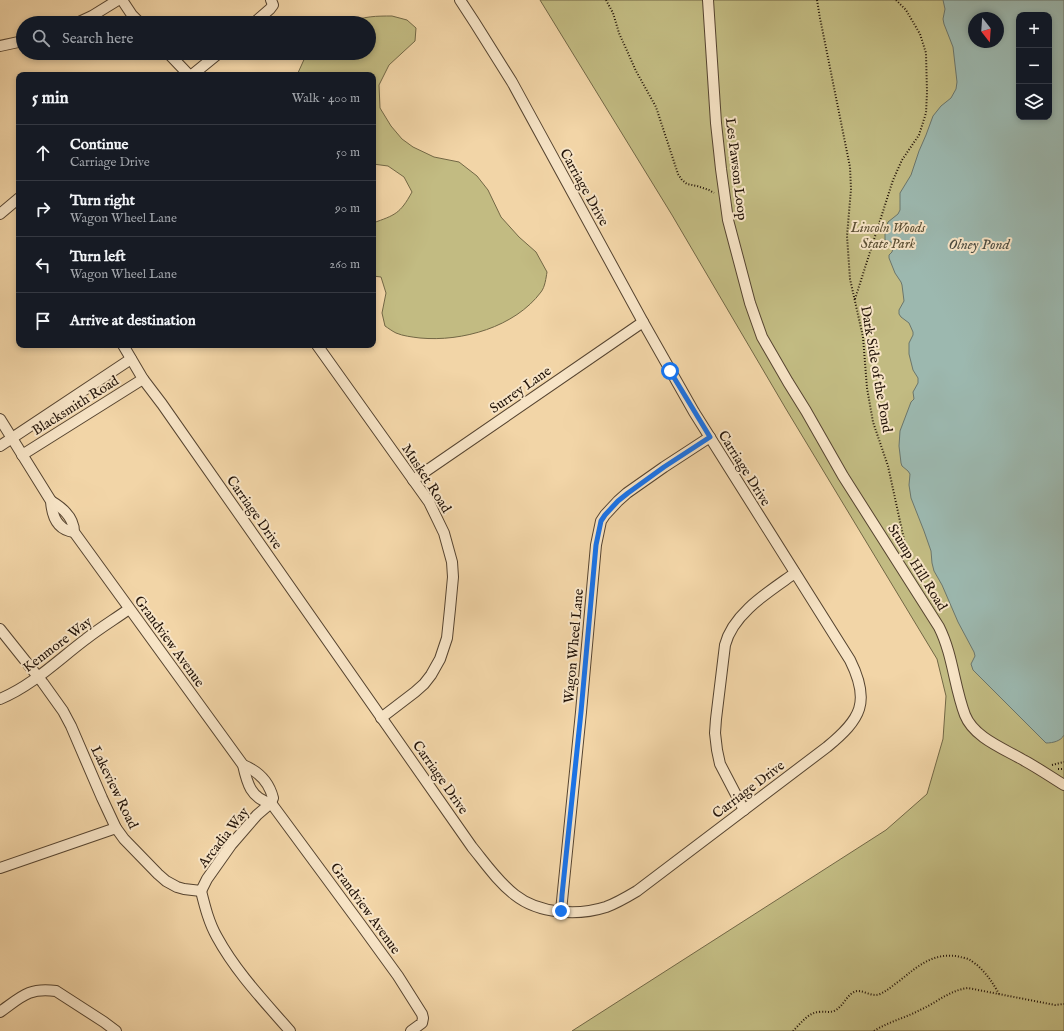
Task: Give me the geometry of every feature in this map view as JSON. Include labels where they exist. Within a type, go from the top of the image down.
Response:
[{"type":"street","points":[[92,16],[118,0]]},
{"type":"street","points":[[122,0],[133,16]]},
{"type":"street","name":"Carriage Drive","points":[[125,348],[143,379],[472,847],[503,885],[528,903],[543,909],[583,912],[597,910],[620,901],[637,891],[845,731],[859,709],[861,699],[860,685],[857,674],[850,660],[690,405],[512,82],[460,0]]},
{"type":"street","name":"Les Pawson Loop","points":[[708,0],[716,123],[728,220],[750,303],[762,337]]},
{"type":"street","points":[[262,16],[270,9],[272,2]]},
{"type":"street","points":[[0,46],[16,43]]},
{"type":"street","points":[[175,60],[187,72]]},
{"type":"street","points":[[194,72],[210,60]]},
{"type":"street","points":[[0,214],[16,201]]},
{"type":"street","name":"Surrey Lane","points":[[413,480],[643,322]]},
{"type":"street","name":"Stump Hill Road","points":[[762,337],[843,476],[939,627],[944,637],[958,691],[968,720],[986,739],[1039,768],[1064,785]]},
{"type":"street","name":"Musket Road","points":[[320,348],[429,502],[444,532],[452,562],[452,585],[447,638],[440,659],[424,684],[382,718]]},
{"type":"street","name":"Blacksmith Road","points":[[0,446],[131,359]]},
{"type":"street","name":"Blacksmith Road","points":[[22,455],[143,379]]},
{"type":"street","name":"Grandview Avenue","points":[[0,420],[51,501],[68,515],[74,526],[74,532],[129,609],[244,765],[257,772],[267,783],[273,798],[271,803]]},
{"type":"street","name":"Wagon Wheel Lane","points":[[561,911],[596,545],[601,521],[609,510],[628,493],[710,437]]},
{"type":"street","points":[[744,810],[720,764],[717,750],[716,719],[724,645],[732,628],[744,613],[795,572]]},
{"type":"street","name":"Kenmore Way","points":[[0,699],[9,696],[38,677],[87,638],[129,609]]},
{"type":"street","name":"Lakeview Road","points":[[0,629],[38,677],[71,726],[116,828],[124,839],[166,881],[184,890],[200,891]]},
{"type":"street","name":"Grandview Avenue","points":[[244,765],[246,778],[251,790],[260,800],[271,803],[361,924],[398,976],[422,1014],[422,1023],[411,1031]]},
{"type":"street","name":"Arcadia Way","points":[[200,891],[231,845],[257,815],[271,803]]},
{"type":"street","points":[[0,868],[116,828]]},
{"type":"street","points":[[200,891],[211,924],[225,951],[236,968],[290,1031]]},
{"type":"street","points":[[0,1012],[20,997],[30,992],[40,990],[56,991],[116,1031]]},
{"type":"path","points":[[606,0],[613,13],[619,33],[636,70],[656,106],[678,174],[687,184],[709,190],[725,200]]},
{"type":"path","name":"Dark Side of the Pond","points":[[817,0],[850,167],[851,189],[847,236],[850,279],[863,337],[867,388],[873,422],[888,466],[908,562]]},
{"type":"path","points":[[855,300],[893,180],[902,160],[919,135],[926,113],[926,53],[920,34],[906,10],[896,0]]},
{"type":"path","points":[[792,1031],[807,1017],[815,1012],[828,1013],[835,1010],[841,1006],[854,992],[859,990],[870,995],[879,995],[932,958],[942,956],[951,955],[970,960],[993,982],[999,994]]},
{"type":"path","points":[[874,1031],[882,1026],[919,1011],[960,989],[968,988],[1055,1005],[1064,1004]]},
{"type":"green space","name":"Lincoln Woods State Park","points":[[540,0],[1064,0],[1064,1031],[572,1031],[886,830],[927,794],[943,739],[946,696],[937,659],[786,409],[672,215]]},
{"type":"green space","points":[[376,16],[392,16],[407,20],[416,28],[415,41],[389,65],[379,85],[380,108],[391,126],[402,139],[413,147],[434,157],[459,162],[477,176],[488,190],[501,217],[519,237],[536,252],[547,272],[541,292],[530,304],[517,315],[486,330],[436,339],[399,334],[385,326],[382,313],[386,293],[381,277],[376,276],[376,222],[396,213],[404,205],[412,192],[404,177],[388,166],[376,164],[376,72],[298,72],[304,60],[376,60]]},
{"type":"water","name":"Olney Pond","points":[[943,0],[1064,0],[1064,735],[1059,740],[1051,743],[1046,743],[973,670],[971,664],[975,656],[974,652],[934,571],[931,551],[911,498],[909,485],[910,474],[901,463],[899,446],[900,431],[911,402],[914,399],[913,392],[918,383],[918,378],[913,370],[909,354],[909,343],[913,332],[909,323],[899,314],[899,310],[904,301],[902,285],[889,258],[893,248],[891,242],[885,240],[885,231],[888,222],[898,214],[900,210],[900,193],[911,175],[933,116],[941,106],[951,98],[956,89],[957,82],[953,47],[943,19],[945,9]]},
{"type":"route","points":[[561,911],[596,545],[601,521],[609,510],[628,493],[710,437],[670,371]]}]
